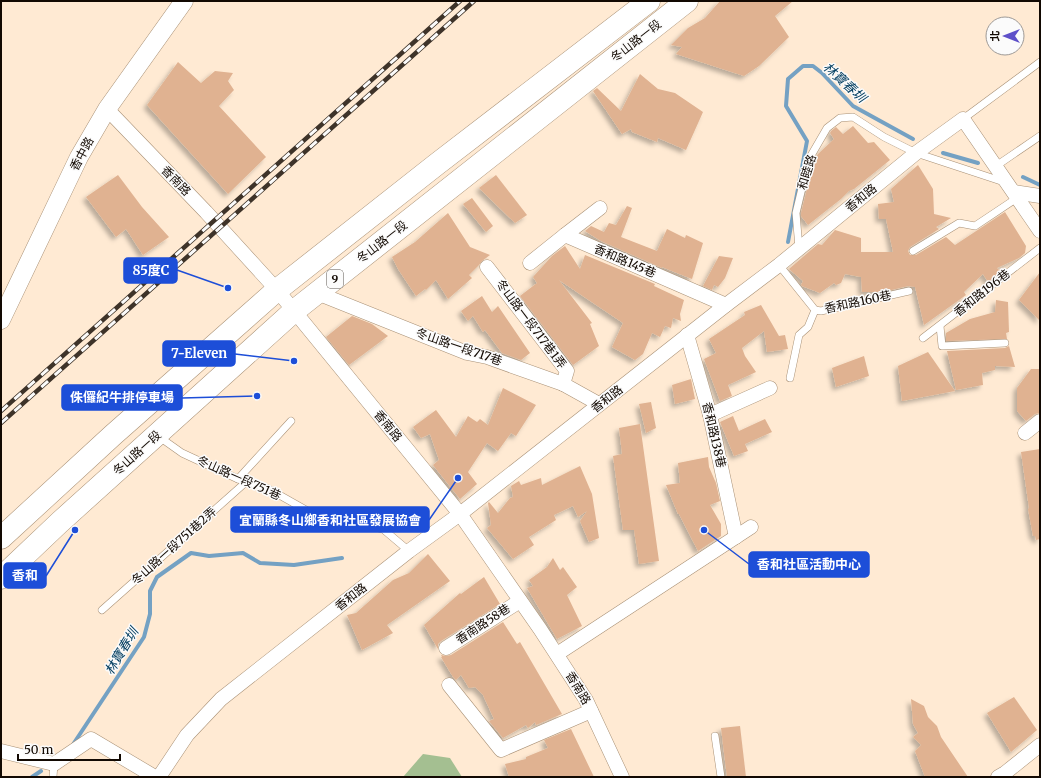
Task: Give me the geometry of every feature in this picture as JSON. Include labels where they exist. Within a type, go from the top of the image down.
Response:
[{"type":"main road","name":"冬山路一段","points":[[1,538],[113,435],[277,290],[649,1]]},
{"type":"main road","name":"冬山路一段","points":[[1,578],[60,522],[294,311],[687,1]]},
{"type":"street","name":"香中路","points":[[1,320],[79,158],[107,109],[184,1]]},
{"type":"street","name":"香南路","points":[[107,109],[206,212],[277,290],[460,514],[557,654],[586,700],[622,777]]},
{"type":"street","name":"香和路","points":[[159,777],[187,735],[221,699],[409,551],[460,514],[726,304],[779,265],[918,151],[964,119]]},
{"type":"street","points":[[964,119],[1040,231]]},
{"type":"street","points":[[1013,191],[1040,196]]},
{"type":"street","points":[[530,263],[600,208]]},
{"type":"street","name":"香和路145巷","points":[[565,235],[726,304]]},
{"type":"street","name":"冬山路一段717巷1弄","points":[[487,266],[567,371],[563,384]]},
{"type":"street","name":"冬山路一段717巷","points":[[317,293],[467,353],[487,357],[563,384],[599,404]]},
{"type":"street","name":"香和路138巷","points":[[687,335],[710,415],[736,537]]},
{"type":"street","points":[[710,415],[770,388]]},
{"type":"street","points":[[1025,433],[1040,421]]},
{"type":"street","points":[[557,654],[751,527]]},
{"type":"street","name":"香南路58巷","points":[[446,648],[520,600]]},
{"type":"street","points":[[449,685],[501,750],[591,711]]},
{"type":"street","points":[[1,751],[54,771],[91,739],[155,777]]},
{"type":"street","points":[[998,777],[1006,773],[1040,745]]},
{"type":"lane","points":[[964,119],[1040,62]]},
{"type":"lane","name":"和睦路","points":[[798,248],[796,213],[809,159],[827,128],[840,118],[853,117],[884,137],[1013,191]]},
{"type":"lane","points":[[996,166],[1040,136]]},
{"type":"lane","points":[[913,251],[959,223],[975,226],[1013,191]]},
{"type":"lane","name":"香和路196巷","points":[[924,338],[1040,248]]},
{"type":"lane","name":"香和路160巷","points":[[779,265],[815,310],[821,311],[910,291]]},
{"type":"lane","points":[[790,378],[799,335],[808,327],[815,310]]},
{"type":"lane","points":[[940,326],[942,346],[1005,343]]},
{"type":"lane","points":[[238,479],[291,421]]},
{"type":"lane","name":"冬山路一段751巷","points":[[158,435],[182,453],[238,479],[267,488],[313,514],[383,529],[409,551]]},
{"type":"lane","name":"冬山路一段751巷2弄","points":[[102,610],[246,482]]},
{"type":"lane","points":[[715,736],[721,777]]},
{"type":"green space","points":[[423,754],[450,758],[462,777],[403,777]]},
{"type":"building","points":[[720,1],[793,1],[775,16],[789,37],[759,66],[744,76],[676,54],[682,47],[671,45],[688,28],[705,18]]},
{"type":"building","points":[[178,62],[201,83],[215,71],[233,73],[228,81],[234,90],[219,106],[266,157],[228,194],[147,105]]},
{"type":"building","points":[[640,74],[658,89],[675,93],[703,112],[686,150],[658,138],[657,142],[632,132],[631,129],[622,134],[593,91],[597,88],[621,111]]},
{"type":"building","points":[[853,126],[868,143],[874,142],[890,160],[808,225],[801,216],[801,213],[814,161],[818,154],[834,139],[830,133],[831,131],[836,127],[843,134]]},
{"type":"building","points":[[918,165],[933,189],[934,214],[951,218],[936,227],[939,229],[910,247],[908,251],[910,255],[916,255],[946,237],[955,245],[1005,212],[1026,246],[1025,253],[1019,258],[997,268],[1001,272],[988,282],[983,274],[964,292],[966,295],[924,325],[915,287],[908,286],[883,292],[862,292],[861,277],[845,274],[841,283],[836,285],[834,283],[820,293],[802,286],[803,281],[789,269],[818,244],[822,245],[835,230],[861,238],[861,252],[893,252],[886,219],[879,219],[878,204],[894,202],[891,189]]},
{"type":"building","points":[[118,175],[142,207],[169,237],[143,255],[126,229],[116,237],[86,197]]},
{"type":"building","points":[[496,175],[527,215],[515,223],[479,188]]},
{"type":"building","points":[[472,198],[493,226],[486,232],[463,204]]},
{"type":"building","points":[[627,206],[632,208],[621,237],[657,251],[667,229],[685,238],[686,235],[703,243],[692,279],[662,268],[601,241],[585,231],[591,226],[604,232],[609,223],[616,225]]},
{"type":"building","points":[[448,213],[470,247],[490,255],[469,275],[472,278],[448,299],[436,280],[426,290],[425,289],[416,296],[392,257],[415,242]]},
{"type":"building","points":[[565,246],[580,269],[585,255],[655,284],[654,286],[684,300],[680,314],[681,321],[673,318],[671,328],[665,326],[660,337],[652,333],[643,354],[635,360],[612,347],[623,323],[559,280],[592,323],[590,324],[599,346],[573,365],[520,296],[537,283],[533,277],[552,256]]},
{"type":"building","points":[[719,256],[733,258],[725,278],[718,287],[714,285],[712,290],[703,286]]},
{"type":"building","points":[[1040,272],[1040,321],[1019,300]]},
{"type":"building","points":[[482,296],[492,312],[498,306],[530,353],[521,360],[502,353],[485,330],[483,332],[473,316],[468,321],[461,311]]},
{"type":"building","points":[[996,300],[1008,302],[1009,332],[1006,333],[1007,339],[946,341],[946,333],[970,319],[995,312]]},
{"type":"building","points":[[761,305],[779,336],[785,335],[788,349],[767,352],[764,331],[742,348],[745,356],[756,372],[728,385],[732,396],[720,401],[704,359],[716,353],[709,339],[745,315],[744,312]]},
{"type":"building","points":[[352,316],[372,324],[388,336],[349,365],[326,337]]},
{"type":"building","points":[[1009,346],[1015,367],[995,366],[995,370],[982,373],[983,385],[956,390],[947,351],[1005,348]]},
{"type":"building","points":[[928,352],[955,391],[902,401],[898,366]]},
{"type":"building","points":[[864,356],[869,376],[836,387],[832,368]]},
{"type":"building","points":[[1031,369],[1040,369],[1040,413],[1035,414],[1026,421],[1017,411],[1017,388]]},
{"type":"building","points":[[691,379],[695,399],[675,404],[672,385]]},
{"type":"building","points":[[503,388],[536,405],[516,436],[511,433],[498,451],[487,443],[468,472],[477,484],[460,499],[433,465],[439,460],[430,434],[421,438],[413,427],[436,410],[456,437],[468,416],[477,422],[480,419],[488,425]]},
{"type":"building","points":[[651,402],[656,428],[646,433],[639,404]]},
{"type":"building","points":[[733,416],[739,431],[765,419],[772,432],[745,444],[748,451],[734,456],[720,422]]},
{"type":"building","points":[[640,424],[659,561],[639,564],[634,530],[623,530],[613,456],[622,454],[619,428]]},
{"type":"building","points":[[1040,449],[1040,539],[1036,540],[1035,536],[1033,536],[1028,509],[1021,452]]},
{"type":"building","points":[[708,457],[709,467],[716,483],[720,501],[710,505],[721,524],[721,536],[698,551],[678,514],[666,485],[680,483],[678,463]]},
{"type":"building","points":[[580,466],[592,494],[599,538],[589,542],[580,521],[587,511],[578,517],[573,506],[554,515],[556,520],[529,537],[534,545],[513,559],[487,528],[491,525],[488,503],[489,502],[498,513],[510,498],[513,497],[511,486],[519,481],[521,485],[541,478],[542,485]]},
{"type":"building","points":[[428,554],[450,581],[387,625],[393,633],[362,650],[347,615],[356,613],[393,580],[409,573]]},
{"type":"building","points":[[553,558],[560,570],[563,567],[577,587],[567,595],[582,626],[557,639],[527,588],[533,586],[529,580],[547,567]]},
{"type":"building","points":[[484,577],[500,604],[441,641],[438,644],[438,649],[424,625],[460,593],[461,594]]},
{"type":"building","points":[[503,622],[517,644],[520,642],[562,714],[536,725],[535,722],[528,728],[526,725],[503,738],[489,721],[494,719],[483,695],[475,687],[469,688],[461,675],[456,680],[441,655],[451,655]]},
{"type":"building","points":[[1014,697],[1037,730],[1011,752],[987,713]]},
{"type":"building","points":[[911,699],[924,706],[928,717],[937,726],[941,737],[968,777],[925,777],[915,751],[921,745],[913,737],[918,733],[913,724]]},
{"type":"building","points":[[740,726],[746,777],[727,777],[721,728]]},
{"type":"building","points":[[571,729],[594,777],[509,777],[505,764],[526,759],[526,757],[548,748],[544,740]]},
{"type":"waterway","name":"林寶春圳","points":[[788,242],[807,141],[786,106],[788,79],[803,66],[813,66],[822,73],[853,106],[913,139]]},
{"type":"waterway","name":"林寶春圳","points":[[943,153],[978,163]]},
{"type":"waterway","name":"林寶春圳","points":[[1023,177],[1040,185]]},
{"type":"waterway","name":"林寶春圳","points":[[72,746],[144,637],[150,614],[150,591],[157,577],[191,553],[209,556],[243,553],[260,563],[294,565],[342,558]]},
{"type":"waterway","name":"林寶春圳","points":[[32,777],[41,771]]},
{"type":"railway","points":[[1,411],[460,1]]},
{"type":"railway","points":[[1,423],[474,1]]},
{"type":"place","name":"85度C","points":[[228,288]]},
{"type":"place","name":"7-Eleven","points":[[294,361]]},
{"type":"place","name":"侏儸紀牛排停車場","points":[[257,396]]},
{"type":"place","name":"宜蘭縣冬山鄉香和社區發展協會","points":[[458,478]]},
{"type":"place","name":"香和","points":[[75,530]]},
{"type":"place","name":"香和社區活動中心","points":[[704,530]]}]
